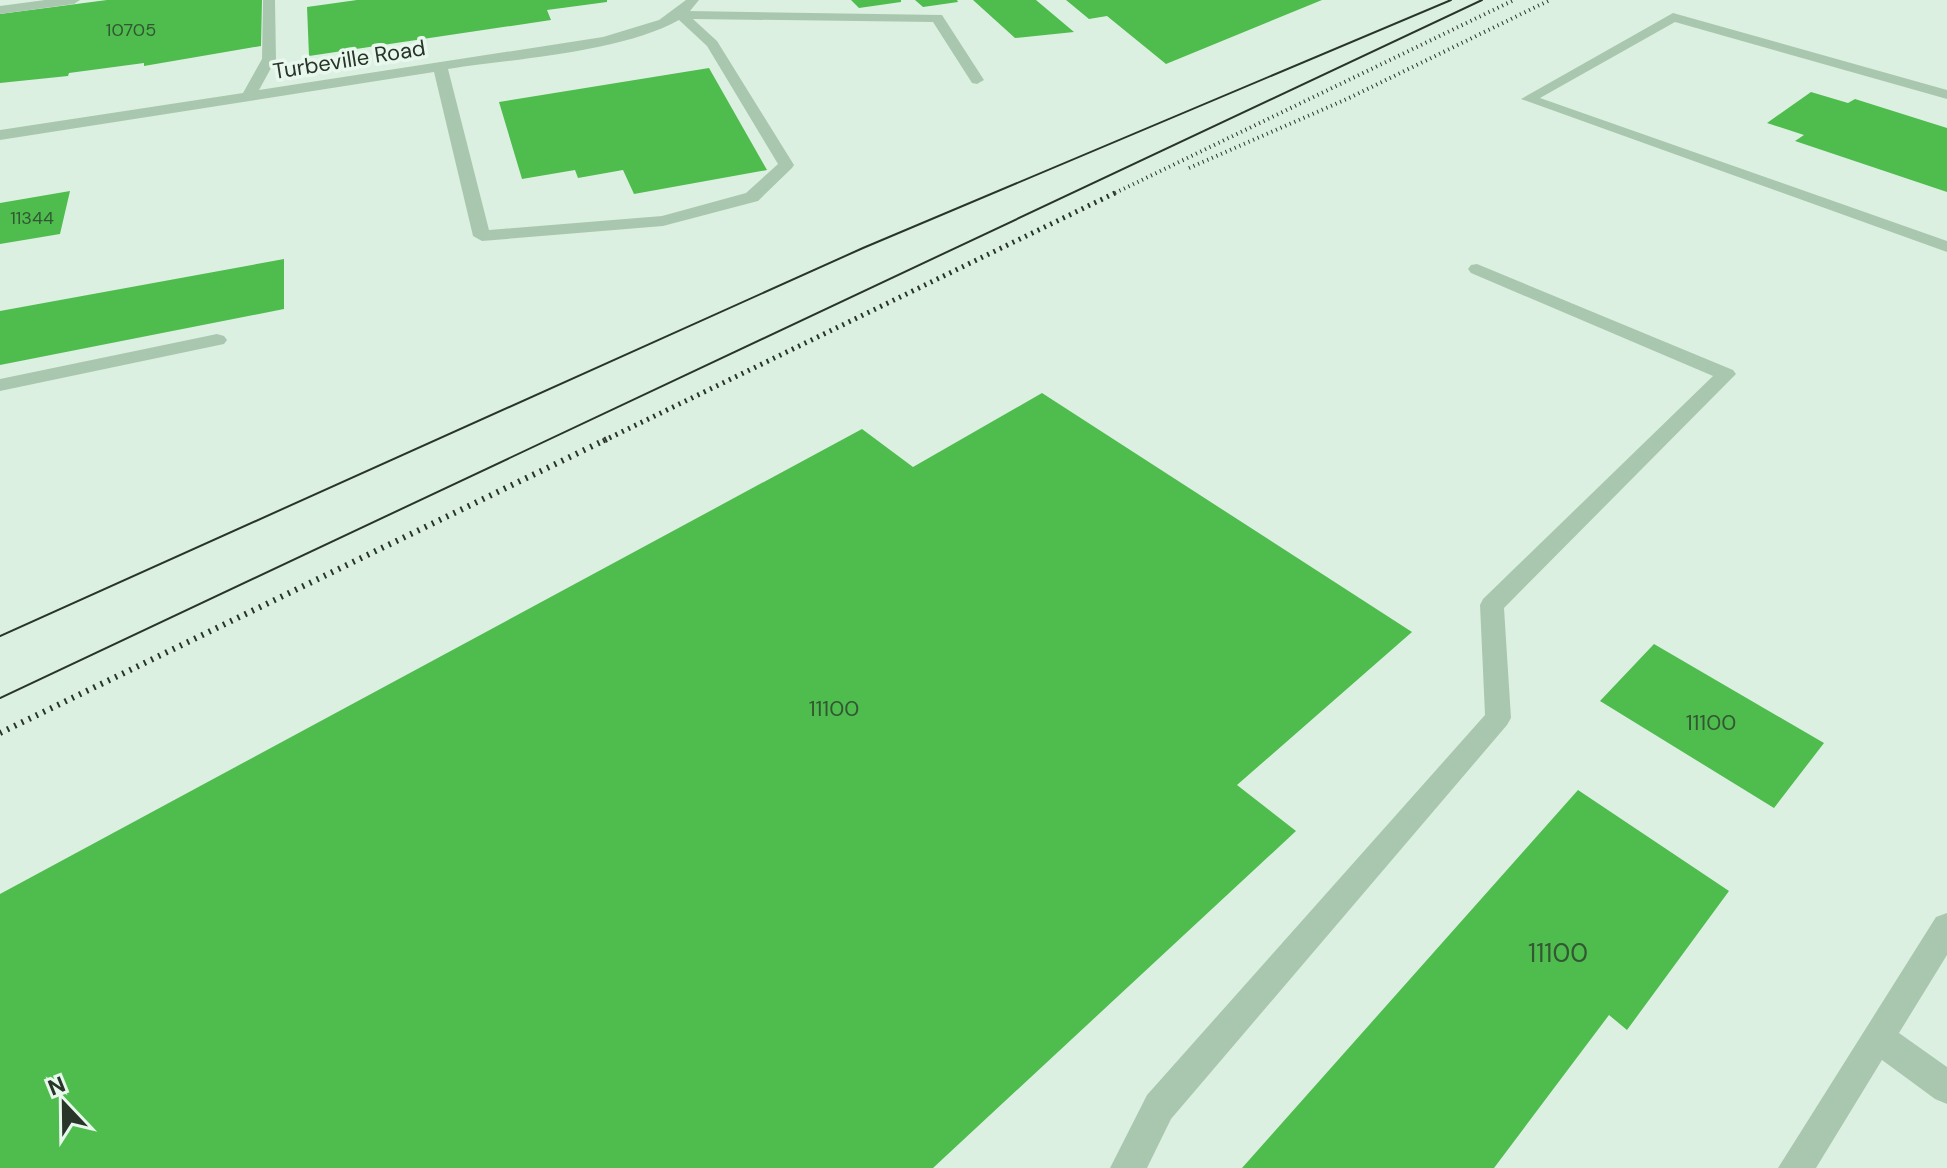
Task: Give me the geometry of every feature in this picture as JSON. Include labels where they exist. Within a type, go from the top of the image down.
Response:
[{"type":"street","points":[[0,10],[74,0]]},
{"type":"street","points":[[248,97],[269,59],[269,0]]},
{"type":"street","name":"Turbeville Road","points":[[0,135],[603,41],[638,33],[681,15],[693,0]]},
{"type":"street","points":[[440,67],[482,236],[663,221],[752,197],[786,165],[712,44],[681,15]]},
{"type":"street","points":[[681,15],[937,18],[977,80]]},
{"type":"street","points":[[1947,95],[1673,17],[1528,99],[1947,247]]},
{"type":"street","points":[[1128,1168],[1159,1107],[1498,718],[1492,605],[1726,374],[1477,269]]},
{"type":"street","points":[[0,385],[217,340]]},
{"type":"street","points":[[1807,1164],[1877,1037],[1947,927]]},
{"type":"street","points":[[1877,1037],[1947,1087]]},
{"type":"building","points":[[107,0],[262,0],[261,46],[144,66],[144,63],[69,73],[68,76],[0,83],[0,14]]},
{"type":"building","points":[[357,0],[607,2],[547,10],[551,20],[309,56],[307,7]]},
{"type":"building","points":[[851,0],[901,0],[901,2],[859,8]]},
{"type":"building","points":[[915,0],[957,0],[958,2],[923,7]]},
{"type":"building","points":[[973,0],[1036,0],[1074,32],[1015,38]]},
{"type":"building","points":[[1066,0],[1322,0],[1166,64],[1107,16],[1089,19]]},
{"type":"building","points":[[709,68],[767,170],[634,194],[623,170],[578,178],[575,170],[522,179],[499,102]]},
{"type":"building","points":[[1811,92],[1848,103],[1855,99],[1947,128],[1947,192],[1795,141],[1804,135],[1767,123]]},
{"type":"building","points":[[70,191],[60,234],[0,244],[0,203]]},
{"type":"building","points":[[284,259],[284,309],[0,365],[0,311]]},
{"type":"building","points":[[1042,393],[1412,632],[1237,785],[1296,831],[933,1168],[0,1168],[0,894],[862,429],[913,467]]},
{"type":"building","points":[[1654,644],[1824,743],[1774,808],[1600,701]]},
{"type":"building","points":[[1578,790],[1729,891],[1627,1030],[1609,1015],[1494,1168],[1242,1168]]},
{"type":"tram line","points":[[0,636],[863,248],[1451,0]]},
{"type":"tram line","points":[[0,698],[1482,0]]},
{"type":"railway","points":[[1115,193],[1514,0]]},
{"type":"railway","points":[[1189,168],[1349,98],[1550,0]]},
{"type":"railway","points":[[603,441],[1119,191]]},
{"type":"railway","points":[[0,733],[607,439]]}]
